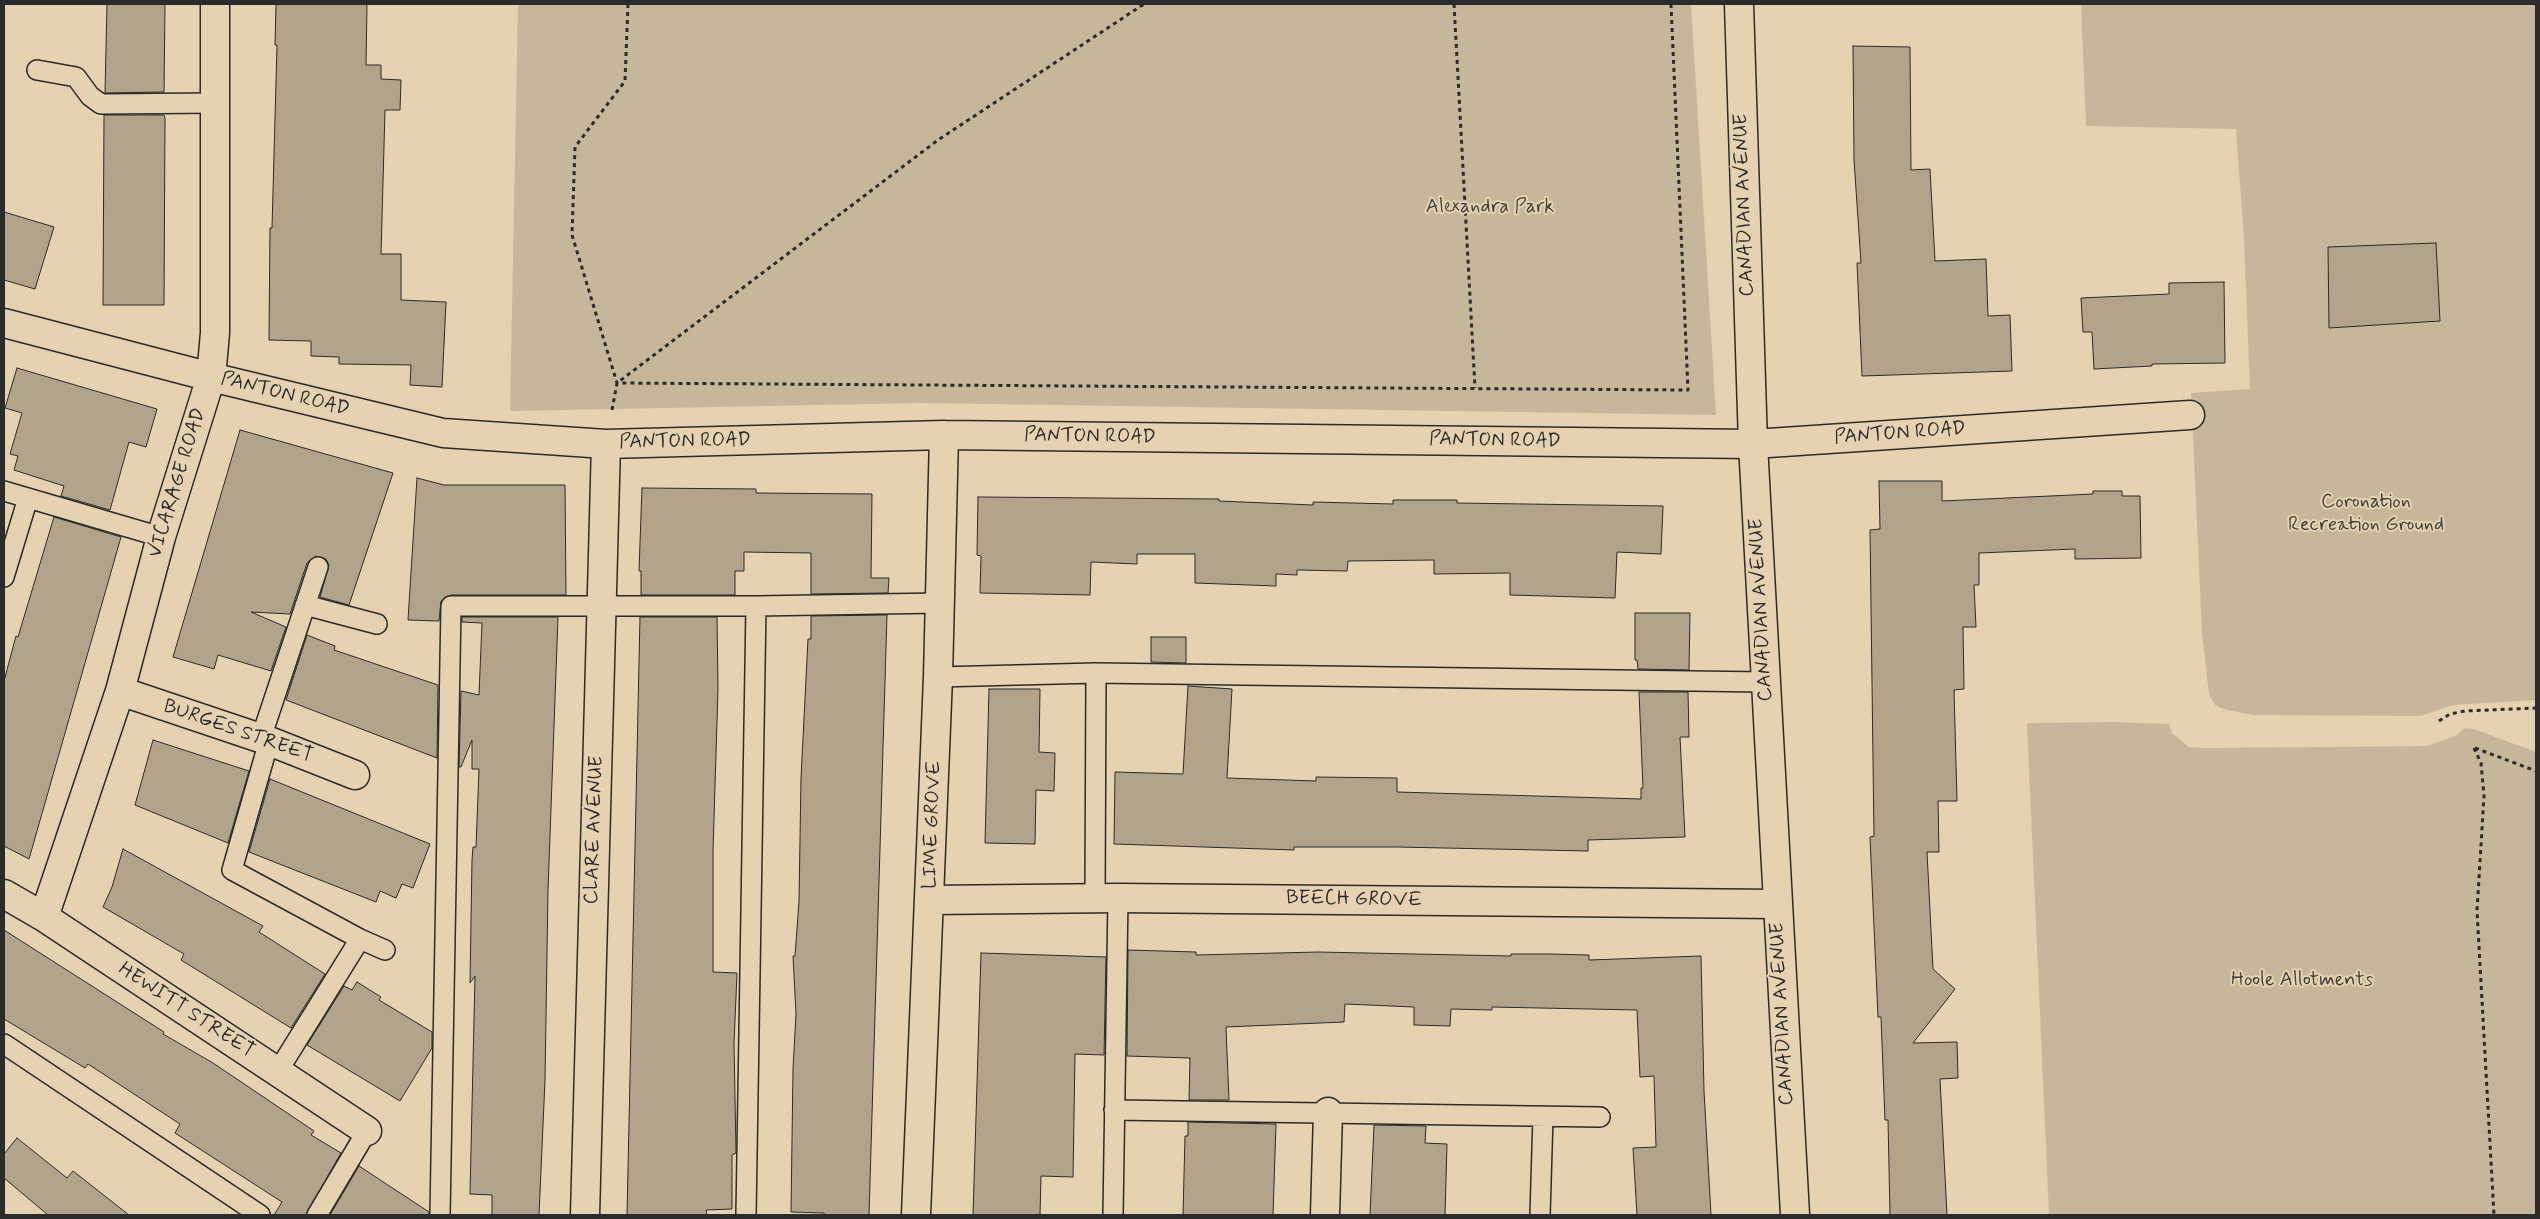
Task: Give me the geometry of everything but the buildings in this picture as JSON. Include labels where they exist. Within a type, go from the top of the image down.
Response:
[{"type":"street","name":"VICARAGE ROAD","points":[[44,917],[120,691],[161,536],[211,377],[214,333],[215,4]]},
{"type":"street","name":"CANADIAN AVENUE","points":[[1739,4],[1753,444],[1795,1215]]},
{"type":"street","name":"PANTON ROAD","points":[[4,323],[211,377],[443,433],[606,444],[944,435],[1753,444],[2190,415]]},
{"type":"street","name":"LIME GROVE","points":[[916,1215],[930,900],[944,435]]},
{"type":"street","name":"CLARE AVENUE","points":[[585,1215],[606,444]]},
{"type":"street","name":"BURGES STREET","points":[[120,691],[265,740],[355,775]]},
{"type":"street","name":"HEWITT STREET","points":[[5,898],[44,917],[367,1131]]},
{"type":"street","name":"BEECH GROVE","points":[[930,900],[1106,898],[1777,904]]},
{"type":"street","points":[[1325,1215],[1328,1112]]},
{"type":"lane","points":[[37,70],[76,77],[90,96],[101,104],[215,103]]},
{"type":"lane","points":[[4,491],[161,536]]},
{"type":"lane","points":[[4,576],[28,498]]},
{"type":"lane","points":[[318,567],[265,740],[232,870],[360,939],[385,950]]},
{"type":"lane","points":[[440,1215],[451,606],[940,604]]},
{"type":"lane","points":[[306,605],[377,624]]},
{"type":"lane","points":[[746,1215],[756,606]]},
{"type":"lane","points":[[1096,672],[1114,1110],[1113,1215]]},
{"type":"lane","points":[[938,677],[1096,672],[1765,682]]},
{"type":"lane","points":[[278,1071],[360,939]]},
{"type":"lane","points":[[4,1044],[260,1215]]},
{"type":"lane","points":[[1114,1110],[1600,1117]]},
{"type":"lane","points":[[1540,1215],[1543,1116]]},
{"type":"lane","points":[[317,1215],[367,1131]]},
{"type":"path","points":[[606,444],[617,383],[572,235],[574,147],[625,81],[628,4]]},
{"type":"path","points":[[617,383],[938,140],[1144,4]]},
{"type":"path","points":[[1454,4],[1475,388]]},
{"type":"path","points":[[617,383],[1688,390],[1672,4]]},
{"type":"path","points":[[2439,721],[2450,714],[2465,711],[2536,708]]},
{"type":"path","points":[[2494,1215],[2477,911],[2484,796],[2480,763],[2474,748],[2536,771]]},
{"type":"green space","name":"Alexandra Park","points":[[518,4],[1691,4],[1716,415],[922,403],[510,411]]},
{"type":"green space","name":"Coronation Recreation Ground","points":[[2081,4],[2536,4],[2536,700],[2453,705],[2421,716],[2252,715],[2223,709],[2215,705],[2209,694],[2202,633],[2191,393],[2250,389],[2244,239],[2236,129],[2086,126]]},
{"type":"green space","name":"Hoole Allotments","points":[[2115,722],[2169,724],[2172,733],[2189,747],[2427,746],[2455,736],[2465,728],[2474,729],[2536,752],[2536,1215],[2049,1215],[2027,723]]}]
